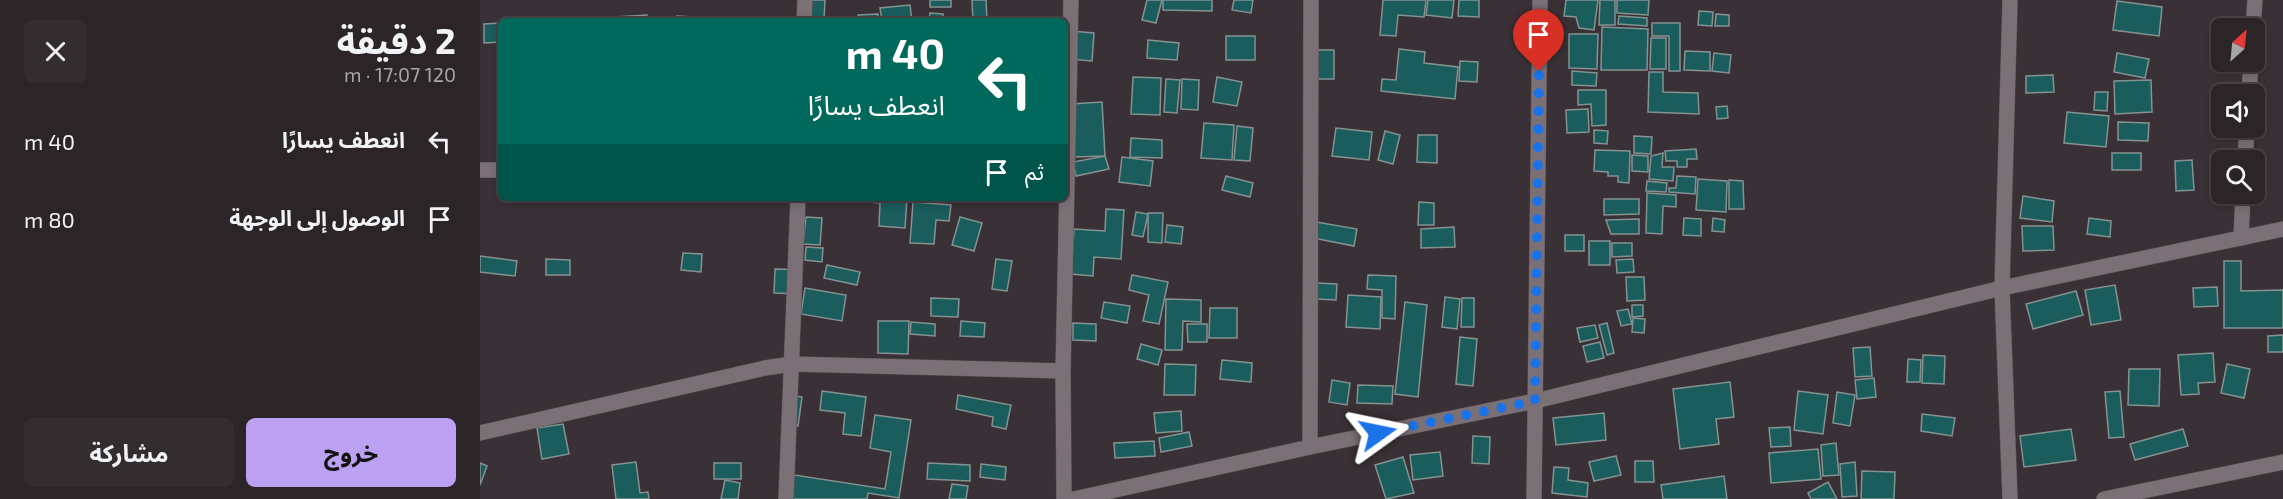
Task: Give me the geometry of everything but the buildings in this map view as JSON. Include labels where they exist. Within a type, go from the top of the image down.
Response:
[{"type":"street","points":[[804,18],[805,0]]},
{"type":"street","points":[[1068,139],[1071,0]]},
{"type":"street","points":[[1310,447],[1311,0]]},
{"type":"street","points":[[1534,499],[1540,0]]},
{"type":"street","points":[[2010,0],[2002,288],[2010,499]]},
{"type":"street","points":[[2254,18],[2255,0]]},
{"type":"street","points":[[480,170],[498,170]]},
{"type":"street","points":[[786,499],[798,201]]},
{"type":"street","points":[[1064,499],[1063,371],[1067,201]]},
{"type":"street","points":[[2241,238],[2243,204]]},
{"type":"street","points":[[1074,499],[1535,401],[2002,288],[2283,229]]},
{"type":"street","points":[[480,433],[765,368],[792,364],[1063,371]]},
{"type":"street","points":[[2114,498],[2283,462]]},
{"type":"route","points":[[1378,433],[1535,401],[1539,71]]}]
